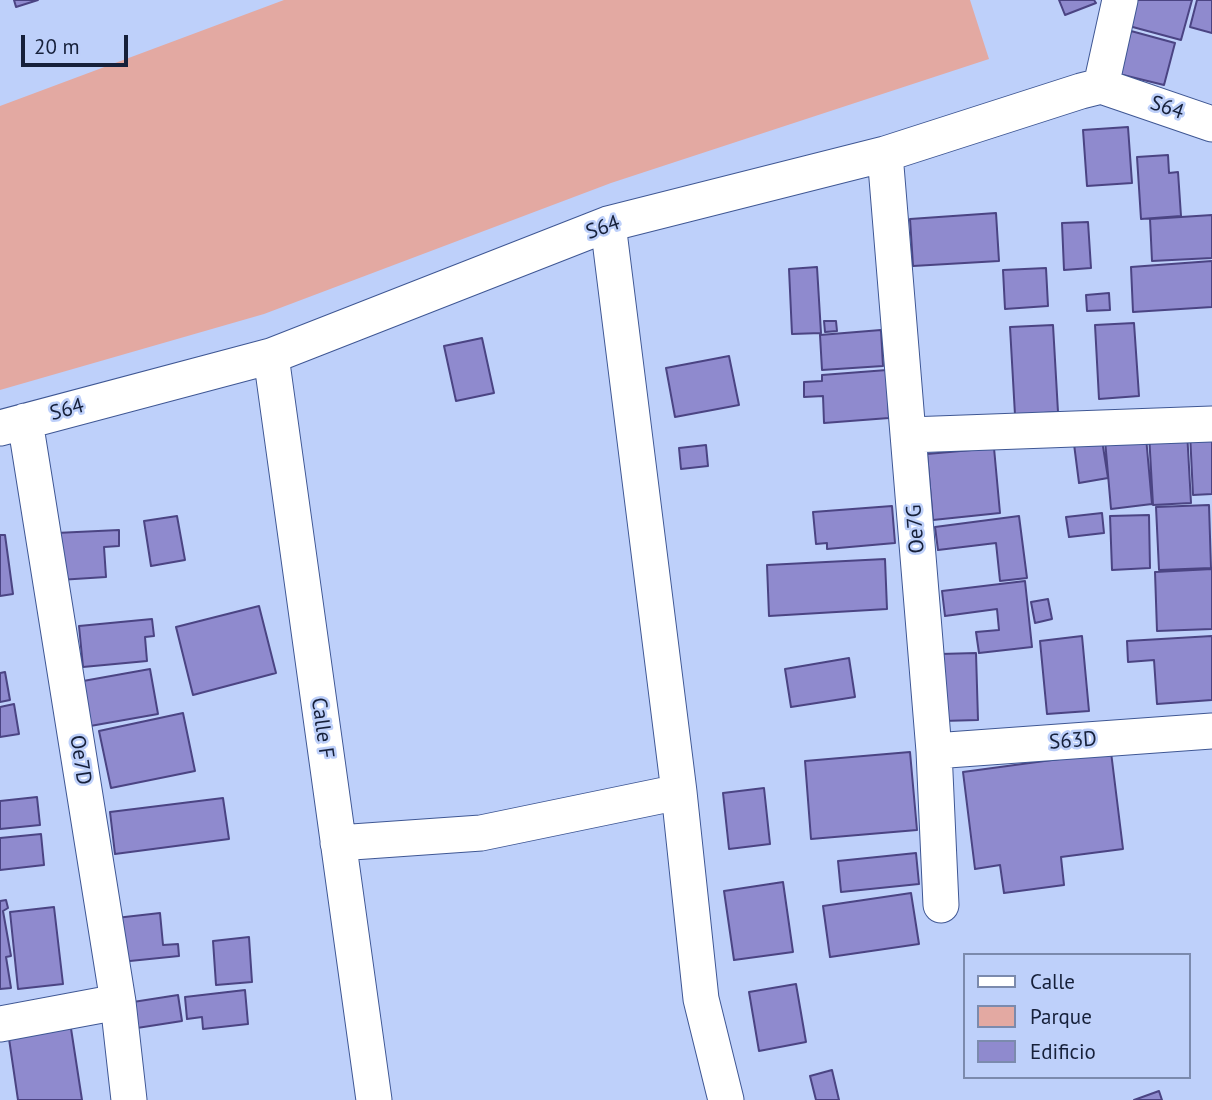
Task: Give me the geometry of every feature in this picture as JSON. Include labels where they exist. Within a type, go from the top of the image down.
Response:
[{"type":"street","points":[[1101,86],[1120,0]]},
{"type":"street","name":"S64","points":[[12,425],[271,356],[608,225],[885,154],[1101,86],[1212,124]]},
{"type":"street","name":"Oe7G","points":[[885,154],[934,751],[941,905]]},
{"type":"street","points":[[608,225],[679,792],[701,999],[726,1100]]},
{"type":"street","name":"Calle F","points":[[271,356],[374,1100]]},
{"type":"street","points":[[909,435],[1212,424]]},
{"type":"street","name":"Oe7D","points":[[12,425],[118,1002],[130,1100]]},
{"type":"street","name":"S63D","points":[[934,751],[1212,731]]},
{"type":"street","points":[[338,843],[481,833],[679,792]]},
{"type":"street","points":[[0,1024],[118,1002]]},
{"type":"green space","points":[[284,0],[970,0],[989,59],[611,183],[264,314],[0,390],[0,106]]},
{"type":"building","points":[[14,0],[38,0],[16,7]]},
{"type":"building","points":[[1059,0],[1094,0],[1096,3],[1065,15]]},
{"type":"building","points":[[1136,0],[1192,0],[1181,40],[1129,26]]},
{"type":"building","points":[[1197,0],[1212,0],[1212,33],[1190,27]]},
{"type":"building","points":[[1131,31],[1175,43],[1164,85],[1119,74]]},
{"type":"building","points":[[1128,127],[1132,183],[1087,186],[1083,130]]},
{"type":"building","points":[[1168,155],[1169,173],[1178,172],[1181,216],[1141,219],[1137,157]]},
{"type":"building","points":[[996,213],[999,261],[913,266],[910,219]]},
{"type":"building","points":[[1212,215],[1212,258],[1152,261],[1150,219]]},
{"type":"building","points":[[1088,222],[1091,268],[1064,270],[1062,223]]},
{"type":"building","points":[[1212,261],[1212,307],[1133,312],[1131,267]]},
{"type":"building","points":[[817,267],[821,333],[792,334],[789,269]]},
{"type":"building","points":[[1046,268],[1048,306],[1005,309],[1003,270]]},
{"type":"building","points":[[1109,293],[1110,310],[1087,311],[1086,295]]},
{"type":"building","points":[[824,321],[836,321],[837,331],[825,332]]},
{"type":"building","points":[[1134,323],[1139,396],[1099,399],[1095,325]]},
{"type":"building","points":[[1053,325],[1058,412],[1015,415],[1010,327]]},
{"type":"building","points":[[881,330],[883,366],[822,370],[820,335]]},
{"type":"building","points":[[482,338],[494,393],[456,401],[444,346]]},
{"type":"building","points":[[729,356],[739,405],[675,417],[666,368]]},
{"type":"building","points":[[887,370],[889,418],[824,423],[823,396],[804,397],[804,382],[822,381],[822,375]]},
{"type":"building","points":[[1187,431],[1191,503],[1153,505],[1149,434]]},
{"type":"building","points":[[1212,431],[1212,494],[1193,495],[1190,433]]},
{"type":"building","points":[[1146,437],[1152,504],[1111,509],[1105,440]]},
{"type":"building","points":[[1102,440],[1108,478],[1079,483],[1074,444]]},
{"type":"building","points":[[706,445],[708,466],[681,469],[679,448]]},
{"type":"building","points":[[994,448],[1000,513],[933,520],[927,454]]},
{"type":"building","points":[[1209,505],[1211,568],[1159,570],[1156,507]]},
{"type":"building","points":[[892,506],[895,543],[827,549],[827,543],[816,544],[813,512]]},
{"type":"building","points":[[1102,513],[1104,533],[1069,537],[1066,517]]},
{"type":"building","points":[[1149,515],[1150,568],[1112,570],[1110,516]]},
{"type":"building","points":[[177,516],[185,560],[151,566],[144,521]]},
{"type":"building","points":[[1019,516],[1027,578],[1000,581],[996,543],[938,550],[935,527]]},
{"type":"building","points":[[119,530],[119,546],[104,547],[106,577],[59,580],[56,533]]},
{"type":"building","points":[[0,535],[5,535],[13,594],[0,596]]},
{"type":"building","points":[[885,559],[887,609],[769,616],[767,565]]},
{"type":"building","points":[[1212,569],[1212,629],[1157,631],[1155,572]]},
{"type":"building","points":[[1025,581],[1032,647],[979,653],[976,632],[999,630],[997,609],[945,616],[942,591]]},
{"type":"building","points":[[1048,599],[1052,619],[1035,623],[1031,602]]},
{"type":"building","points":[[259,606],[276,673],[193,695],[176,627]]},
{"type":"building","points":[[152,619],[154,636],[145,637],[147,661],[83,667],[79,626]]},
{"type":"building","points":[[1082,636],[1089,711],[1047,714],[1040,641]]},
{"type":"building","points":[[1212,636],[1212,700],[1157,704],[1154,660],[1128,662],[1127,641]]},
{"type":"building","points":[[976,653],[978,720],[942,721],[940,654]]},
{"type":"building","points":[[849,658],[855,697],[791,707],[785,669]]},
{"type":"building","points":[[150,669],[158,714],[79,728],[72,683]]},
{"type":"building","points":[[5,672],[10,700],[0,702],[0,673]]},
{"type":"building","points":[[14,704],[19,734],[0,737],[0,707]]},
{"type":"building","points":[[183,713],[195,771],[111,788],[99,731]]},
{"type":"building","points":[[910,752],[917,830],[811,839],[805,761]]},
{"type":"building","points":[[1111,752],[1123,849],[1061,857],[1064,885],[1004,893],[1000,865],[975,869],[963,772]]},
{"type":"building","points":[[764,788],[770,844],[729,849],[723,793]]},
{"type":"building","points":[[37,797],[40,825],[0,829],[0,801]]},
{"type":"building","points":[[223,798],[229,839],[115,854],[110,812]]},
{"type":"building","points":[[41,834],[44,865],[0,870],[0,838]]},
{"type":"building","points":[[916,853],[919,884],[841,892],[838,861]]},
{"type":"building","points":[[783,882],[793,952],[734,960],[724,891]]},
{"type":"building","points":[[911,893],[919,944],[830,957],[823,906]]},
{"type":"building","points":[[6,900],[8,908],[3,911],[11,956],[6,957],[11,988],[0,989],[0,901]]},
{"type":"building","points":[[54,907],[63,984],[18,989],[10,912]]},
{"type":"building","points":[[160,913],[163,945],[178,944],[179,956],[120,962],[116,918]]},
{"type":"building","points":[[249,937],[252,982],[216,985],[213,941]]},
{"type":"building","points":[[796,984],[806,1042],[759,1051],[749,992]]},
{"type":"building","points":[[245,990],[248,1024],[203,1029],[202,1017],[187,1019],[185,997]]},
{"type":"building","points":[[178,995],[182,1021],[137,1028],[133,1002]]},
{"type":"building","points":[[70,1022],[82,1100],[18,1100],[8,1032]]},
{"type":"building","points":[[832,1070],[839,1100],[816,1100],[810,1076]]},
{"type":"building","points":[[1159,1091],[1162,1100],[1134,1100]]}]
